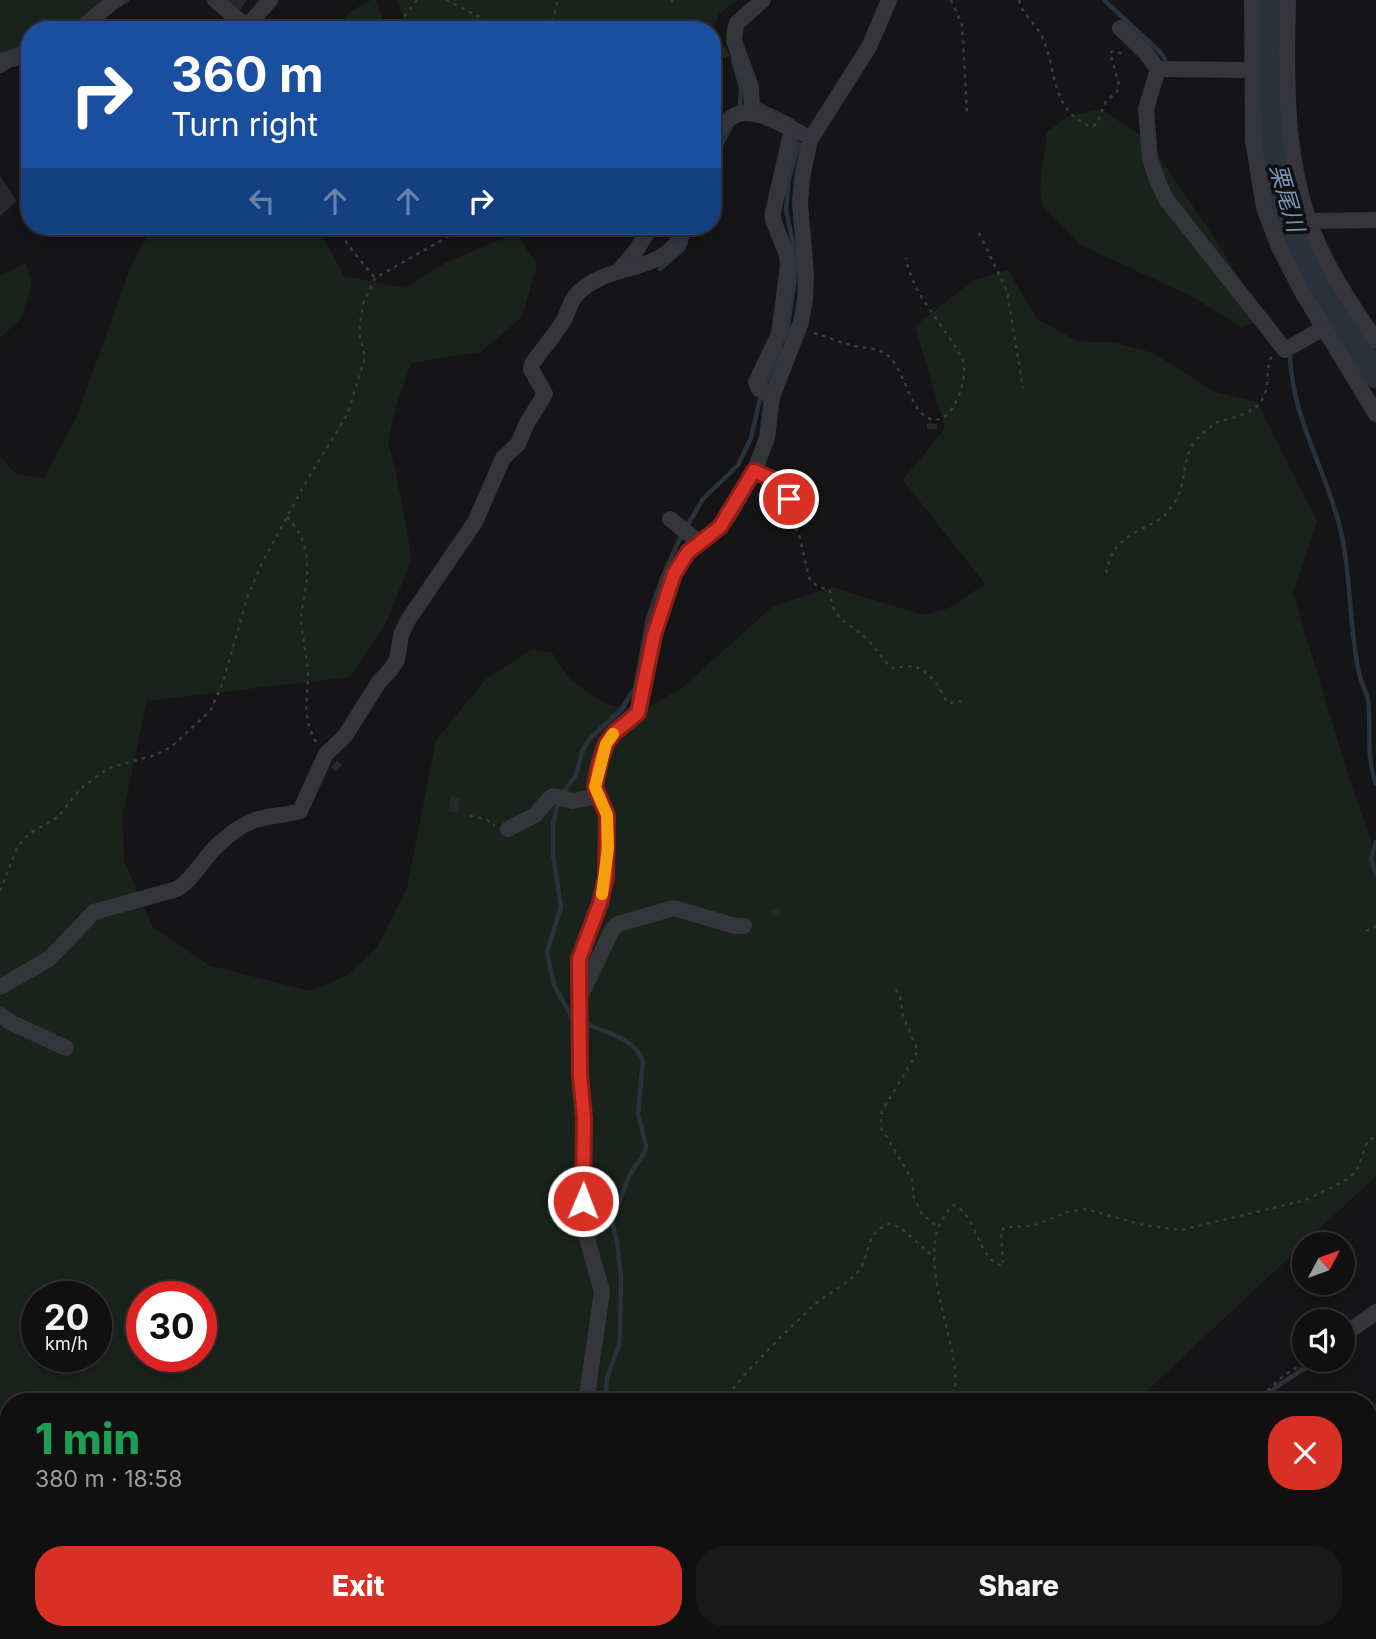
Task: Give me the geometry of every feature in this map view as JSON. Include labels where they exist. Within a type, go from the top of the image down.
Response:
[{"type":"street","points":[[90,21],[115,0]]},
{"type":"street","points":[[215,0],[238,21]]},
{"type":"street","points":[[251,21],[270,0]]},
{"type":"street","points":[[752,113],[751,87],[734,41],[735,29],[737,23],[763,0]]},
{"type":"street","points":[[587,1393],[602,1292],[582,1220],[584,1118],[580,1075],[579,959],[600,903],[606,877],[607,815],[595,787],[606,744],[614,733],[638,713],[654,635],[674,574],[688,552],[720,527],[754,471],[767,438],[772,397],[797,332],[805,299],[806,274],[800,203],[802,178],[811,138],[869,47],[889,0]]},
{"type":"street","points":[[1252,0],[1253,140],[1264,208],[1285,257],[1376,414]]},
{"type":"street","points":[[1288,0],[1288,113],[1296,170],[1309,221],[1326,262],[1345,297],[1376,341]]},
{"type":"street","points":[[1120,28],[1146,52],[1158,69]]},
{"type":"street","points":[[0,65],[21,57]]},
{"type":"street","points":[[1158,69],[1251,70]]},
{"type":"street","points":[[1158,69],[1146,109],[1150,159],[1166,199],[1285,350],[1324,328]]},
{"type":"street","points":[[721,126],[726,118],[735,113],[752,113],[811,138]]},
{"type":"street","points":[[772,397],[759,389],[755,382],[780,329],[787,255],[772,212],[792,129]]},
{"type":"street","points":[[1309,221],[1376,220]]},
{"type":"street","points":[[619,271],[645,235]]},
{"type":"street","points":[[0,987],[49,960],[94,912],[177,889],[187,883],[205,857],[222,840],[241,827],[260,818],[300,811],[324,757],[345,736],[379,682],[397,660],[401,635],[408,620],[475,522],[503,458],[518,443],[527,423],[542,402],[545,394],[531,369],[532,364],[563,321],[574,297],[599,277],[663,258],[683,235]]},
{"type":"street","points":[[754,471],[777,481],[792,507]]},
{"type":"street","points":[[670,519],[700,543]]},
{"type":"street","points":[[508,830],[536,815],[550,797],[573,800],[599,796]]},
{"type":"street","points":[[580,998],[612,930],[618,924],[666,908],[674,908],[735,926],[744,926]]},
{"type":"street","points":[[0,1015],[66,1048]]},
{"type":"street","points":[[1355,1327],[1376,1312]]},
{"type":"path","points":[[401,21],[417,0]]},
{"type":"path","points":[[446,0],[487,21]]},
{"type":"path","points":[[552,21],[558,0]]},
{"type":"path","points":[[951,0],[962,25],[967,113]]},
{"type":"path","points":[[1019,0],[1028,20],[1039,32],[1061,101],[1081,122],[1091,127],[1097,124],[1106,101],[1117,92],[1119,85],[1110,52],[1116,51],[1127,57]]},
{"type":"path","points":[[978,233],[1007,291],[1023,387]]},
{"type":"path","points":[[342,235],[375,278]]},
{"type":"path","points":[[0,891],[18,846],[30,833],[58,817],[81,788],[109,768],[146,758],[171,747],[210,712],[222,685],[248,595],[261,565],[307,480],[347,415],[365,358],[359,332],[363,304],[375,278],[449,235]]},
{"type":"path","points":[[797,332],[834,338],[884,353],[897,366],[917,406],[930,419],[938,420],[957,400],[964,364],[912,280],[906,258]]},
{"type":"path","points":[[1106,573],[1113,552],[1120,544],[1164,515],[1177,499],[1184,483],[1190,450],[1197,440],[1215,423],[1237,417],[1263,398],[1268,363],[1279,343]]},
{"type":"path","points":[[792,507],[791,517],[799,534],[809,578],[816,585],[830,591],[831,605],[839,617],[864,636],[892,668],[915,666],[934,679],[947,702],[961,701]]},
{"type":"path","points":[[287,517],[298,528],[307,559],[301,617],[308,674],[304,705],[309,728],[324,757]]},
{"type":"path","points":[[470,816],[486,819],[500,830],[508,830]]},
{"type":"path","points":[[1366,931],[1376,926]]},
{"type":"path","points":[[896,989],[901,1000],[902,1013],[918,1051],[882,1111],[881,1128],[912,1179],[914,1198],[922,1214],[939,1227]]},
{"type":"path","points":[[950,1393],[955,1390],[957,1372],[936,1287],[935,1258],[939,1227],[946,1212],[954,1205],[961,1208],[975,1228],[989,1259],[1003,1266],[1000,1230],[1006,1227],[1033,1226],[1067,1212],[1086,1209],[1143,1226],[1181,1230],[1306,1200],[1349,1179],[1356,1172],[1364,1147],[1369,1140],[1376,1137]]},
{"type":"path","points":[[729,1393],[743,1375],[814,1305],[857,1273],[869,1240],[879,1227],[891,1223],[935,1258]]},
{"type":"path","points":[[1265,1393],[1292,1371]]},
{"type":"shaded area","points":[[0,0],[109,0],[84,21],[21,21],[21,52],[0,59]]},
{"type":"shaded area","points":[[376,0],[383,21],[342,21],[351,11]]},
{"type":"shaded area","points":[[397,0],[738,0],[718,15],[716,21],[405,21]]},
{"type":"shaded area","points":[[721,69],[723,89],[721,101]]},
{"type":"shaded area","points":[[1100,109],[1148,140],[1216,240],[1253,300],[1260,321],[1241,327],[1193,297],[1081,245],[1042,205],[1040,185],[1047,132],[1069,116]]},
{"type":"shaded area","points":[[149,235],[322,235],[344,276],[405,288],[445,263],[511,235],[517,235],[537,265],[522,317],[481,352],[411,363],[395,410],[388,442],[412,559],[384,627],[350,677],[147,701],[123,813],[124,860],[152,926],[208,965],[310,991],[346,976],[377,948],[407,888],[436,740],[486,679],[532,649],[552,653],[569,678],[611,706],[646,709],[683,687],[772,607],[832,587],[923,615],[949,608],[985,584],[903,480],[945,428],[915,326],[974,280],[1008,270],[1037,319],[1077,341],[1116,343],[1153,353],[1215,392],[1257,402],[1317,521],[1293,593],[1350,781],[1376,855],[1376,1176],[1316,1232],[1292,1232],[1292,1255],[1145,1393],[0,1393],[0,456],[16,474],[44,478],[77,416],[131,266]]},
{"type":"shaded area","points":[[26,263],[32,284],[21,319],[0,337],[0,276]]},
{"type":"building","points":[[227,0],[247,0],[238,13]]},
{"type":"building","points":[[726,47],[729,56],[723,58],[721,48]]},
{"type":"building","points":[[0,176],[17,201],[0,216]]},
{"type":"building","points":[[927,423],[937,424],[937,430],[927,429]]},
{"type":"building","points":[[762,487],[781,499],[774,511],[756,496]]},
{"type":"building","points":[[337,760],[342,765],[336,771],[331,767]]},
{"type":"building","points":[[451,796],[460,798],[458,813],[448,811]]},
{"type":"building","points":[[780,908],[781,915],[772,916],[771,910]]},
{"type":"waterway","points":[[117,6],[127,0]]},
{"type":"waterway","points":[[1104,0],[1165,59]]},
{"type":"waterway","name":"栗尾川","points":[[1271,0],[1272,135],[1286,212],[1314,276],[1376,375]]},
{"type":"waterway","points":[[0,55],[21,48]]},
{"type":"waterway","points":[[733,60],[741,88],[740,107]]},
{"type":"waterway","points":[[760,105],[793,121]]},
{"type":"waterway","points":[[721,145],[731,126]]},
{"type":"waterway","points":[[787,334],[797,264],[786,209],[789,179],[799,144]]},
{"type":"waterway","points":[[660,269],[683,249],[686,242]]},
{"type":"waterway","points":[[766,383],[781,348]]},
{"type":"waterway","points":[[1290,353],[1296,400],[1335,509],[1344,546],[1357,661],[1368,700],[1370,752],[1376,784]]},
{"type":"waterway","points":[[687,526],[703,499],[738,465],[751,438],[760,399]]},
{"type":"waterway","points":[[562,794],[576,775],[582,751],[591,737],[621,710],[635,688],[648,618],[682,534]]},
{"type":"waterway","points":[[558,803],[553,824],[553,854],[561,907],[547,952],[554,985],[574,1021]]},
{"type":"waterway","points":[[1376,842],[1371,858],[1376,875]]},
{"type":"waterway","points":[[587,1024],[627,1042],[634,1047],[643,1061],[638,1113],[645,1152],[629,1176],[612,1221],[621,1277],[620,1333],[619,1345],[607,1378],[606,1393]]},
{"type":"waterway","points":[[1270,1393],[1299,1372]]},
{"type":"slow traffic","points":[[602,894],[608,848],[607,815],[595,787],[606,744],[613,734]]},
{"type":"route","points":[[583,1201],[584,1118],[580,1075],[579,959],[600,903],[606,877],[607,815],[595,787],[599,765],[606,744],[614,733],[638,713],[654,635],[674,574],[688,552],[720,527],[754,471],[777,481],[789,499]]}]
